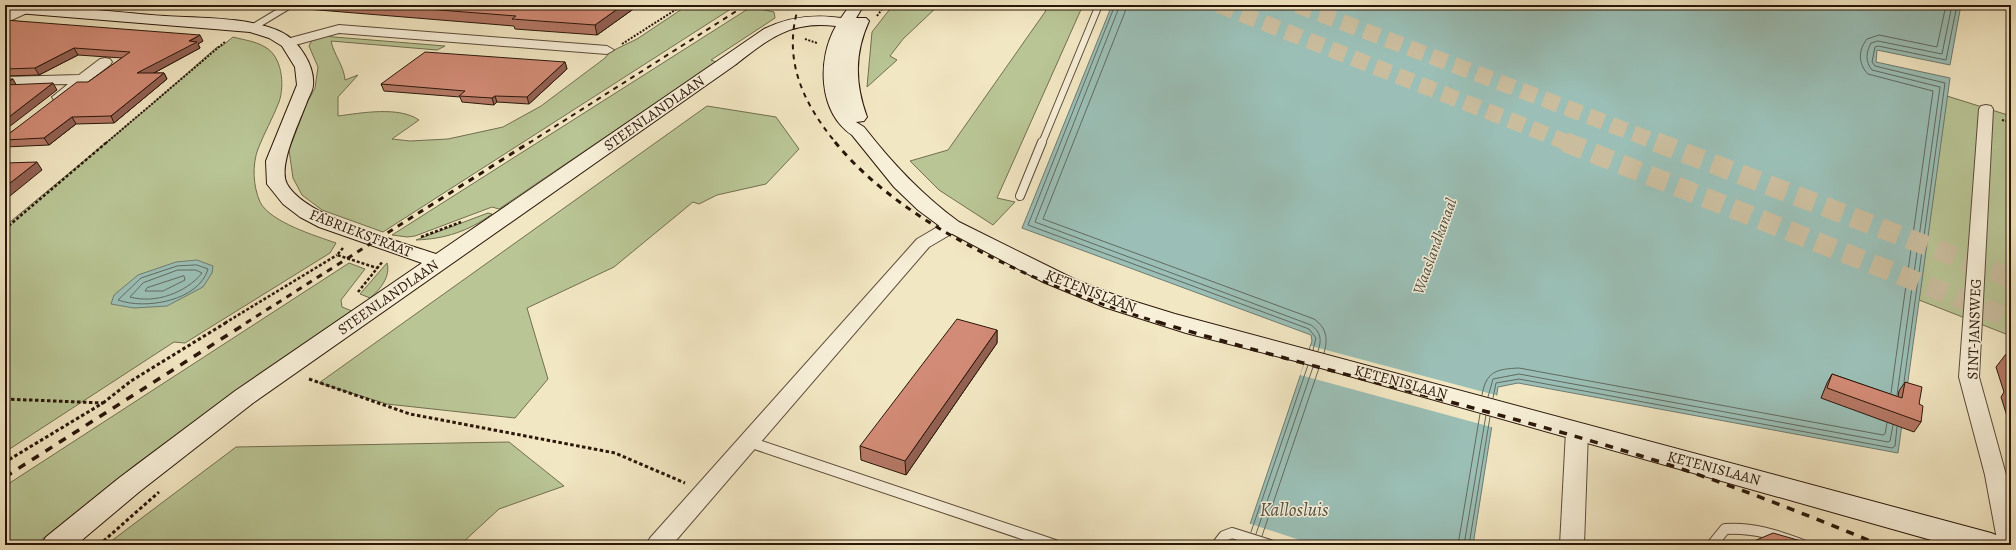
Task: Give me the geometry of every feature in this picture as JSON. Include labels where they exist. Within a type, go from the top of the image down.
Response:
[{"type":"main road","points":[[847,29],[857,5]]},
{"type":"main road","name":"FABRIEKSTRAAT","points":[[5,8],[247,27],[275,34],[288,43],[304,67],[305,85],[275,162],[277,184],[290,200],[307,213],[326,223],[439,262]]},
{"type":"main road","points":[[847,29],[873,12]]},
{"type":"main road","name":"STEENLANDLAAN","points":[[56,545],[129,485],[244,397],[729,62],[776,35],[800,31],[847,29]]},
{"type":"main road","name":"KETENISLAAN","points":[[847,29],[849,56],[848,81],[852,103],[860,124],[858,131],[891,173],[906,189],[952,226],[1053,278],[1115,303],[1198,328],[1306,356],[1991,545]]},
{"type":"street","points":[[5,19],[23,10]]},
{"type":"street","points":[[288,43],[339,29],[607,50]]},
{"type":"street","points":[[47,106],[105,62]]},
{"type":"street","points":[[5,81],[83,79]]},
{"type":"street","name":"SINT-JANSWEG","points":[[1986,109],[1969,377],[1996,475],[2010,545]]},
{"type":"street","points":[[658,545],[914,253],[927,241],[952,226]]},
{"type":"street","points":[[1572,545],[1577,431]]},
{"type":"lane","points":[[247,27],[290,5]]},
{"type":"lane","points":[[1020,196],[1099,5]]},
{"type":"lane","points":[[749,442],[1055,545]]},
{"type":"lane","points":[[1712,545],[1725,529],[1741,527],[1765,532],[1803,545]]},
{"type":"lane","points":[[1217,545],[1224,536],[1232,533],[1270,545]]},
{"type":"path","points":[[607,50],[626,42],[683,5]]},
{"type":"path","points":[[873,12],[885,5]]},
{"type":"path","points":[[5,228],[247,27]]},
{"type":"path","points":[[799,38],[810,39],[818,44],[819,47]]},
{"type":"path","points":[[5,462],[103,402],[131,381],[337,255],[355,234]]},
{"type":"path","points":[[337,255],[377,268]]},
{"type":"path","points":[[303,383],[315,374]]},
{"type":"path","points":[[309,379],[410,414],[615,453],[676,478],[703,493]]},
{"type":"path","points":[[5,399],[103,402]]},
{"type":"path","points":[[99,545],[164,488]]},
{"type":"green space","points":[[688,5],[737,5],[383,232],[322,210],[302,195],[293,178],[289,150],[307,103],[315,88],[318,67],[309,46],[312,40],[322,36],[445,46],[437,50],[331,41],[343,70],[345,80],[358,75],[338,97],[338,116],[358,113],[401,113],[419,120],[392,139],[410,141],[448,139],[503,127],[541,106],[605,58],[610,52],[637,39]]},
{"type":"green space","points":[[893,5],[939,5],[903,39],[890,56],[897,60],[867,87],[872,32]]},
{"type":"green space","points":[[1048,5],[1083,5],[997,198],[1015,202],[993,225],[939,190],[910,161],[948,150],[1045,12]]},
{"type":"green space","points":[[751,7],[774,12],[775,18],[711,60],[716,62],[499,209],[492,207],[415,236],[407,237],[392,235]]},
{"type":"green space","points":[[233,37],[253,42],[271,51],[281,72],[282,88],[279,102],[256,155],[254,176],[260,202],[273,216],[283,222],[336,243],[330,253],[185,343],[174,342],[5,452],[5,226],[143,112],[217,47],[222,46]]},
{"type":"green space","points":[[1947,96],[2011,116],[2011,336],[1919,300]]},
{"type":"green space","points":[[707,106],[776,117],[799,149],[766,184],[717,195],[699,204],[693,202],[614,267],[527,308],[548,379],[515,418],[387,404],[319,383]]},
{"type":"green space","points":[[488,213],[492,214],[474,225],[456,233],[437,238],[416,240]]},
{"type":"green space","points":[[349,263],[365,269],[341,300],[342,307],[352,311],[238,389],[135,465],[35,545],[5,545],[5,486]]},
{"type":"green space","points":[[387,263],[388,268],[386,278],[377,291],[370,298],[360,294]]},
{"type":"green space","points":[[509,442],[564,486],[499,509],[460,545],[106,545],[236,447]]},
{"type":"water","points":[[1112,5],[1961,5],[1950,65],[1877,50],[1876,62],[1950,78],[1898,453],[1518,383],[1498,387],[1473,545],[1243,545],[1312,341],[1311,335],[1022,228]]},
{"type":"water","points":[[197,260],[213,266],[212,273],[203,287],[167,306],[134,308],[111,304],[114,295],[138,275],[176,262]]},
{"type":"pier","points":[[1311,346],[1499,396],[1495,428],[1300,375]]},
{"type":"pier","points":[[1248,523],[1315,545],[1241,545]]},
{"type":"building","points":[[375,5],[623,5],[595,25],[512,19],[516,16]]},
{"type":"building","points":[[5,20],[200,35],[189,41],[197,42],[137,73],[164,73],[111,116],[72,117],[44,138],[5,140],[5,136],[77,82],[88,82],[130,52],[74,48],[35,68],[5,69]]},
{"type":"building","points":[[425,52],[565,62],[527,97],[495,96],[492,98],[459,96],[465,91],[381,84]]},
{"type":"building","points":[[5,79],[13,79],[5,83]]},
{"type":"building","points":[[53,83],[5,120],[5,85]]},
{"type":"building","points":[[37,162],[5,187],[5,163]]},
{"type":"building","points":[[957,319],[997,330],[905,461],[860,446]]},
{"type":"building","points":[[2006,354],[2011,356],[2011,369]]},
{"type":"building","points":[[1832,374],[1902,398],[1905,382],[1922,387],[1919,404],[1923,406],[1921,422],[1827,388]]},
{"type":"building","points":[[1773,533],[1815,545],[1747,545]]},
{"type":"tunnel","points":[[1219,5],[1568,143]]},
{"type":"tunnel","points":[[1297,5],[1659,143]]},
{"type":"tunnel","points":[[1565,142],[2011,319]]},
{"type":"tunnel","points":[[1656,142],[2011,278]]},
{"type":"railway","points":[[529,143],[746,5]]},
{"type":"railway","points":[[799,5],[794,24],[793,43],[794,61],[798,78],[813,112],[836,143]]},
{"type":"railway","points":[[246,323],[530,142]]},
{"type":"railway","points":[[835,142],[865,174],[901,203],[941,230],[985,254],[1030,275],[1075,294],[1161,323]]},
{"type":"railway","points":[[5,477],[248,322]]},
{"type":"railway","points":[[1158,322],[1278,356],[1518,420],[1638,455],[1760,497],[1880,545]]},
{"type":"water label","name":"Waaslandkanaal","points":[[1434,246]]},
{"type":"water label","name":"Kallosluis","points":[[1294,509]]}]
